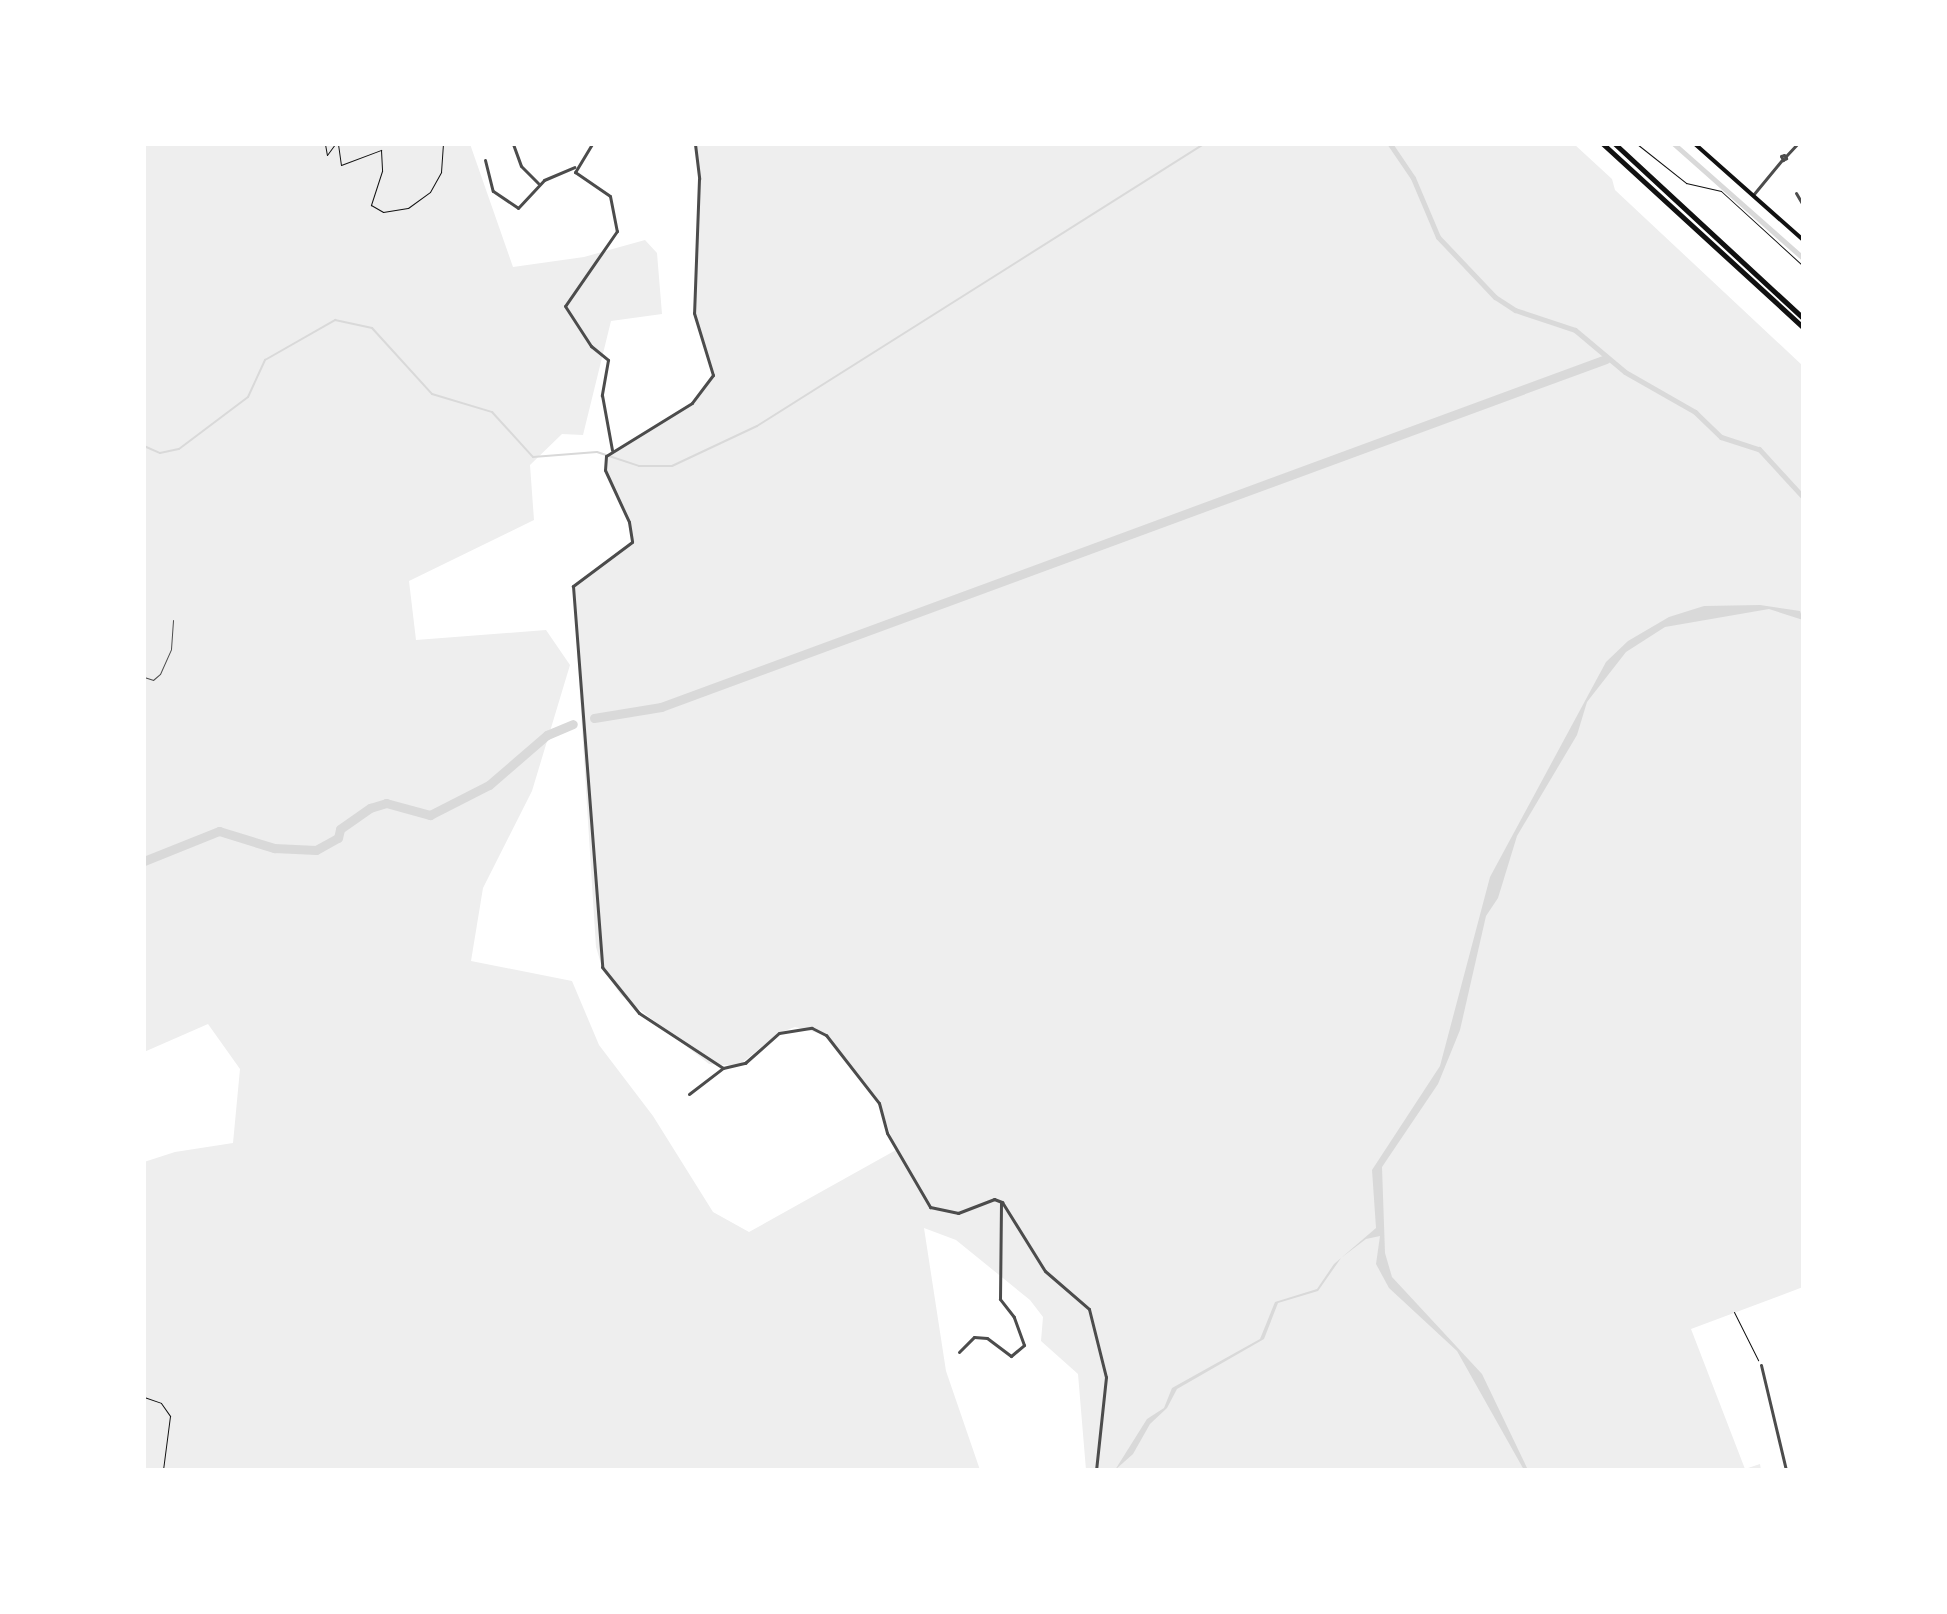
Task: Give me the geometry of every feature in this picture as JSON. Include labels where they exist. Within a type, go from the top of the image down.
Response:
[{"type":"highway","points":[[1603,144],[1803,327]]},
{"type":"highway","points":[[1615,144],[1803,318]]},
{"type":"main road","points":[[1695,144],[1802,236]]},
{"type":"street","points":[[513,144],[521,166],[539,184]]},
{"type":"street","points":[[485,160],[488,183],[514,207],[526,206],[539,184],[575,166],[585,149],[592,144]]},
{"type":"street","points":[[612,450],[692,403],[713,375],[694,313],[699,193],[695,144]]},
{"type":"street","points":[[1753,195],[1797,144]]},
{"type":"street","points":[[575,166],[581,179],[610,196],[615,206],[617,231],[565,306],[591,346],[608,360],[602,395],[612,450],[605,470],[629,522],[632,542],[625,552],[577,579],[573,592],[596,947],[611,983],[639,1013],[723,1068]]},
{"type":"street","points":[[1796,193],[1803,205]]},
{"type":"street","points":[[689,1094],[723,1068],[745,1063],[779,1033],[812,1028],[840,1046],[879,1103],[887,1133],[930,1207],[958,1213],[994,1199],[1001,1202],[1045,1271],[1089,1309],[1106,1377],[1096,1470]]},
{"type":"street","points":[[959,1352],[974,1337],[987,1338],[1011,1356],[1024,1345],[1014,1317],[1000,1299],[1001,1202]]},
{"type":"street","points":[[1761,1365],[1786,1470]]},
{"type":"lane","points":[[144,677],[153,680],[160,674],[171,649],[173,620]]},
{"type":"path","points":[[325,144],[327,155],[336,144]]},
{"type":"path","points":[[336,144],[341,165],[381,150],[382,167],[371,205],[386,212],[408,208],[430,192],[441,172],[443,144]]},
{"type":"path","points":[[1637,144],[1686,183],[1721,191],[1803,266]]},
{"type":"path","points":[[1734,1312],[1761,1365]]},
{"type":"path","points":[[144,1397],[161,1403],[170,1416],[163,1470]]},
{"type":"shaded area","points":[[144,144],[470,144],[513,267],[584,257],[645,240],[657,253],[662,314],[611,321],[583,435],[562,434],[530,465],[534,520],[409,581],[416,640],[546,630],[570,665],[532,791],[483,888],[471,961],[572,981],[599,1045],[653,1116],[713,1212],[749,1232],[896,1150],[879,1103],[826,1035],[795,1027],[779,1033],[738,1066],[709,1064],[621,995],[602,967],[596,947],[573,586],[632,542],[629,522],[605,470],[606,456],[692,403],[713,375],[694,313],[699,179],[695,144],[1574,144],[1612,179],[1615,190],[1803,366],[1803,1287],[1691,1329],[1745,1469],[1760,1464],[1761,1470],[1086,1470],[1078,1374],[1041,1341],[1043,1317],[1030,1300],[956,1240],[924,1228],[946,1371],[980,1470],[144,1470],[144,1162],[175,1152],[233,1143],[240,1069],[208,1024],[144,1052]]},
{"type":"shaded area","points":[[1760,605],[1800,611],[1803,620],[1769,609],[1665,627],[1626,652],[1587,702],[1577,735],[1517,836],[1498,898],[1486,916],[1460,1030],[1438,1084],[1382,1167],[1385,1253],[1392,1277],[1482,1374],[1528,1470],[1524,1470],[1457,1351],[1389,1288],[1376,1264],[1380,1236],[1366,1239],[1341,1258],[1376,1228],[1372,1170],[1440,1066],[1490,877],[1606,662],[1628,641],[1669,617],[1704,606]]},
{"type":"shaded area","points":[[1341,1258],[1318,1291],[1278,1303],[1264,1339],[1177,1389],[1167,1408],[1150,1424],[1133,1454],[1115,1470],[1147,1419],[1164,1408],[1172,1388],[1260,1339],[1275,1302],[1317,1289]]},
{"type":"waterway","points":[[144,446],[160,453],[179,449],[248,397],[265,360],[335,320],[372,328],[432,394],[492,412],[533,457],[597,452],[639,466],[672,466],[757,426],[1204,144]]},
{"type":"waterway","points":[[1390,144],[1413,178],[1438,237],[1495,297],[1515,310],[1575,330],[1625,372],[1695,412],[1721,437],[1759,449],[1803,497]]},
{"type":"waterway","points":[[1674,144],[1803,258]]},
{"type":"waterway","points":[[594,718],[661,707],[1606,359]]},
{"type":"waterway","points":[[144,861],[219,831],[274,848],[316,850],[338,838],[340,829],[370,808],[386,803],[430,815],[489,785],[547,735],[573,724]]}]
